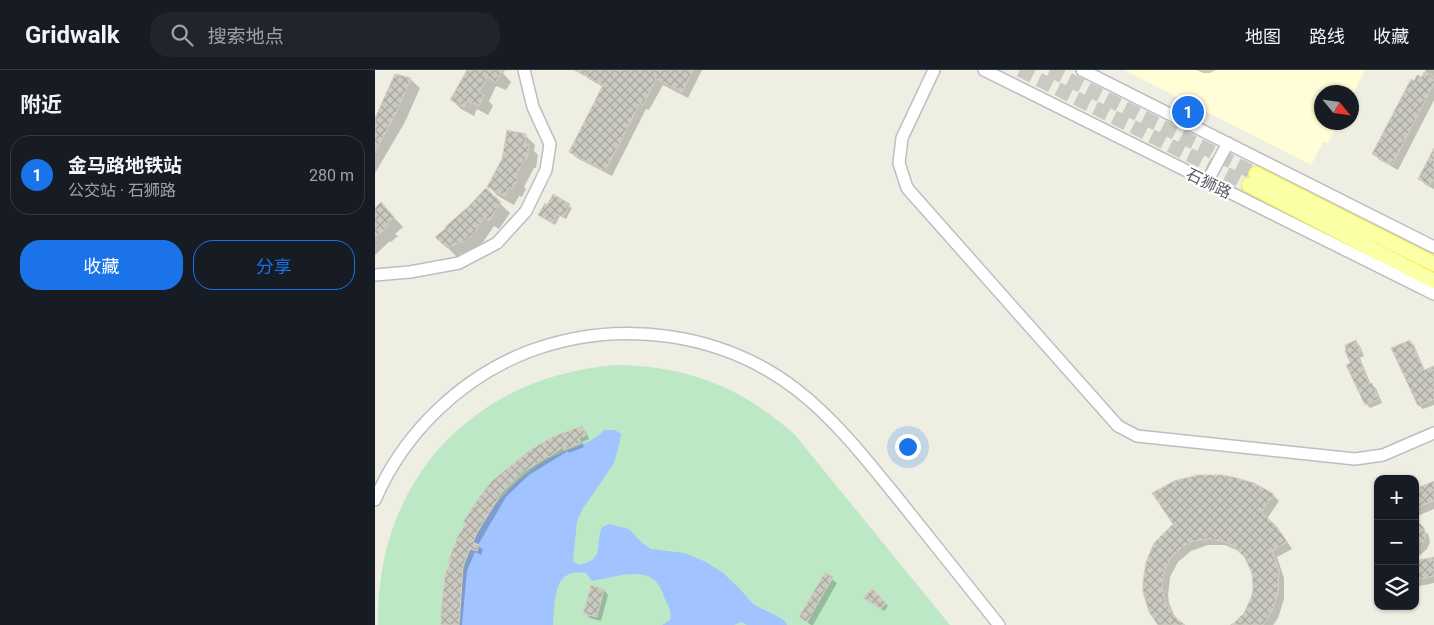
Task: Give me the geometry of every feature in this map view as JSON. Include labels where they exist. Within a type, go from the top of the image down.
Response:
[{"type":"main road","name":"石狮路","points":[[1434,264],[1253,179],[1434,281]]},
{"type":"street","points":[[375,275],[410,272],[459,263],[497,243],[527,211],[546,170],[550,144],[533,107],[524,70]]},
{"type":"street","points":[[934,70],[902,138],[899,163],[907,188],[1118,426],[1137,436],[1355,459],[1383,454],[1434,432]]},
{"type":"street","name":"石狮路","points":[[984,70],[1207,182],[1313,232],[1434,294]]},
{"type":"street","points":[[1082,70],[1434,248]]},
{"type":"street","points":[[1207,182],[1227,143]]},
{"type":"street","points":[[375,500],[396,460],[431,417],[467,385],[503,364],[541,348],[581,337],[629,333],[684,338],[724,350],[762,367],[797,389],[813,402],[865,457],[999,625]]},
{"type":"shaded area","points":[[1124,70],[1365,70],[1358,85],[1314,85],[1314,130],[1334,130],[1328,143],[1323,142],[1311,165]]},
{"type":"shaded area","points":[[616,365],[642,366],[666,370],[712,382],[755,404],[775,418],[795,435],[950,625],[378,625],[381,573],[394,525],[414,482],[442,445],[477,414],[518,390],[565,373]]},
{"type":"water","points":[[604,430],[615,430],[621,434],[620,441],[614,463],[582,510],[577,521],[573,561],[579,565],[596,556],[602,527],[609,524],[629,529],[642,543],[651,549],[684,553],[706,562],[723,573],[754,605],[784,620],[787,625],[747,625],[742,622],[734,625],[662,625],[670,620],[670,610],[658,584],[651,578],[633,574],[592,581],[586,573],[575,572],[567,575],[557,588],[553,625],[459,625],[461,585],[468,555],[475,538],[494,507],[519,480],[533,469],[548,459],[593,439]]},
{"type":"building","points":[[467,70],[503,70],[496,82],[487,77],[479,93],[484,95],[479,106],[467,101],[464,107],[450,100]]},
{"type":"building","points":[[574,70],[693,70],[682,92],[656,79],[643,105],[640,103],[605,171],[569,152],[603,85]]},
{"type":"building","points":[[1424,72],[1434,77],[1434,83],[1392,165],[1372,154],[1411,79],[1414,81],[1417,75],[1422,77]]},
{"type":"building","points":[[395,74],[411,78],[396,113],[375,151],[375,118]]},
{"type":"building","points":[[507,130],[526,134],[525,144],[529,145],[527,159],[525,159],[515,177],[518,179],[512,189],[509,187],[505,196],[487,187],[502,159]]},
{"type":"building","points":[[1434,148],[1434,181],[1432,180],[1429,185],[1418,179]]},
{"type":"building","points":[[486,188],[501,202],[489,221],[484,217],[474,233],[462,243],[460,241],[447,248],[435,237]]},
{"type":"building","points":[[553,194],[570,204],[563,217],[557,214],[552,223],[538,215],[545,203],[547,205]]},
{"type":"building","points":[[381,202],[394,217],[387,224],[390,226],[375,237],[375,208]]},
{"type":"building","points":[[1356,340],[1361,352],[1357,354],[1369,384],[1372,383],[1379,399],[1365,405],[1346,365],[1350,363],[1345,345]]},
{"type":"building","points":[[1410,340],[1424,370],[1434,366],[1434,399],[1418,406],[1391,348]]},
{"type":"building","points":[[582,426],[586,435],[579,438],[581,443],[564,450],[563,447],[548,456],[525,471],[502,492],[473,542],[479,545],[477,551],[470,549],[463,566],[459,625],[441,625],[445,574],[450,563],[448,562],[458,536],[466,523],[463,522],[478,499],[492,481],[530,450],[554,436]]},
{"type":"building","points":[[1198,475],[1233,477],[1254,483],[1274,494],[1261,512],[1277,527],[1287,542],[1272,550],[1279,571],[1278,592],[1272,611],[1263,625],[1232,625],[1244,613],[1251,598],[1253,590],[1252,573],[1245,558],[1233,546],[1226,542],[1209,539],[1193,541],[1185,545],[1172,556],[1164,571],[1162,588],[1166,604],[1176,618],[1185,625],[1158,625],[1149,612],[1143,592],[1146,562],[1154,543],[1173,524],[1152,493],[1174,481]]},
{"type":"building","points":[[1434,481],[1434,501],[1419,507],[1419,487]]},
{"type":"building","points":[[1419,523],[1424,528],[1426,536],[1419,547]]},
{"type":"building","points":[[1434,557],[1434,576],[1419,579],[1419,560]]},
{"type":"building","points":[[825,572],[833,577],[807,622],[799,617]]},
{"type":"building","points":[[591,585],[604,589],[597,617],[583,614]]},
{"type":"building","points":[[872,588],[886,603],[881,609],[863,598]]},
{"type":"tunnel","points":[[1020,70],[1249,185]]},
{"type":"tunnel","points":[[1050,70],[1256,174]]},
{"type":"place","name":"金马路地铁站","points":[[1188,112]]}]
